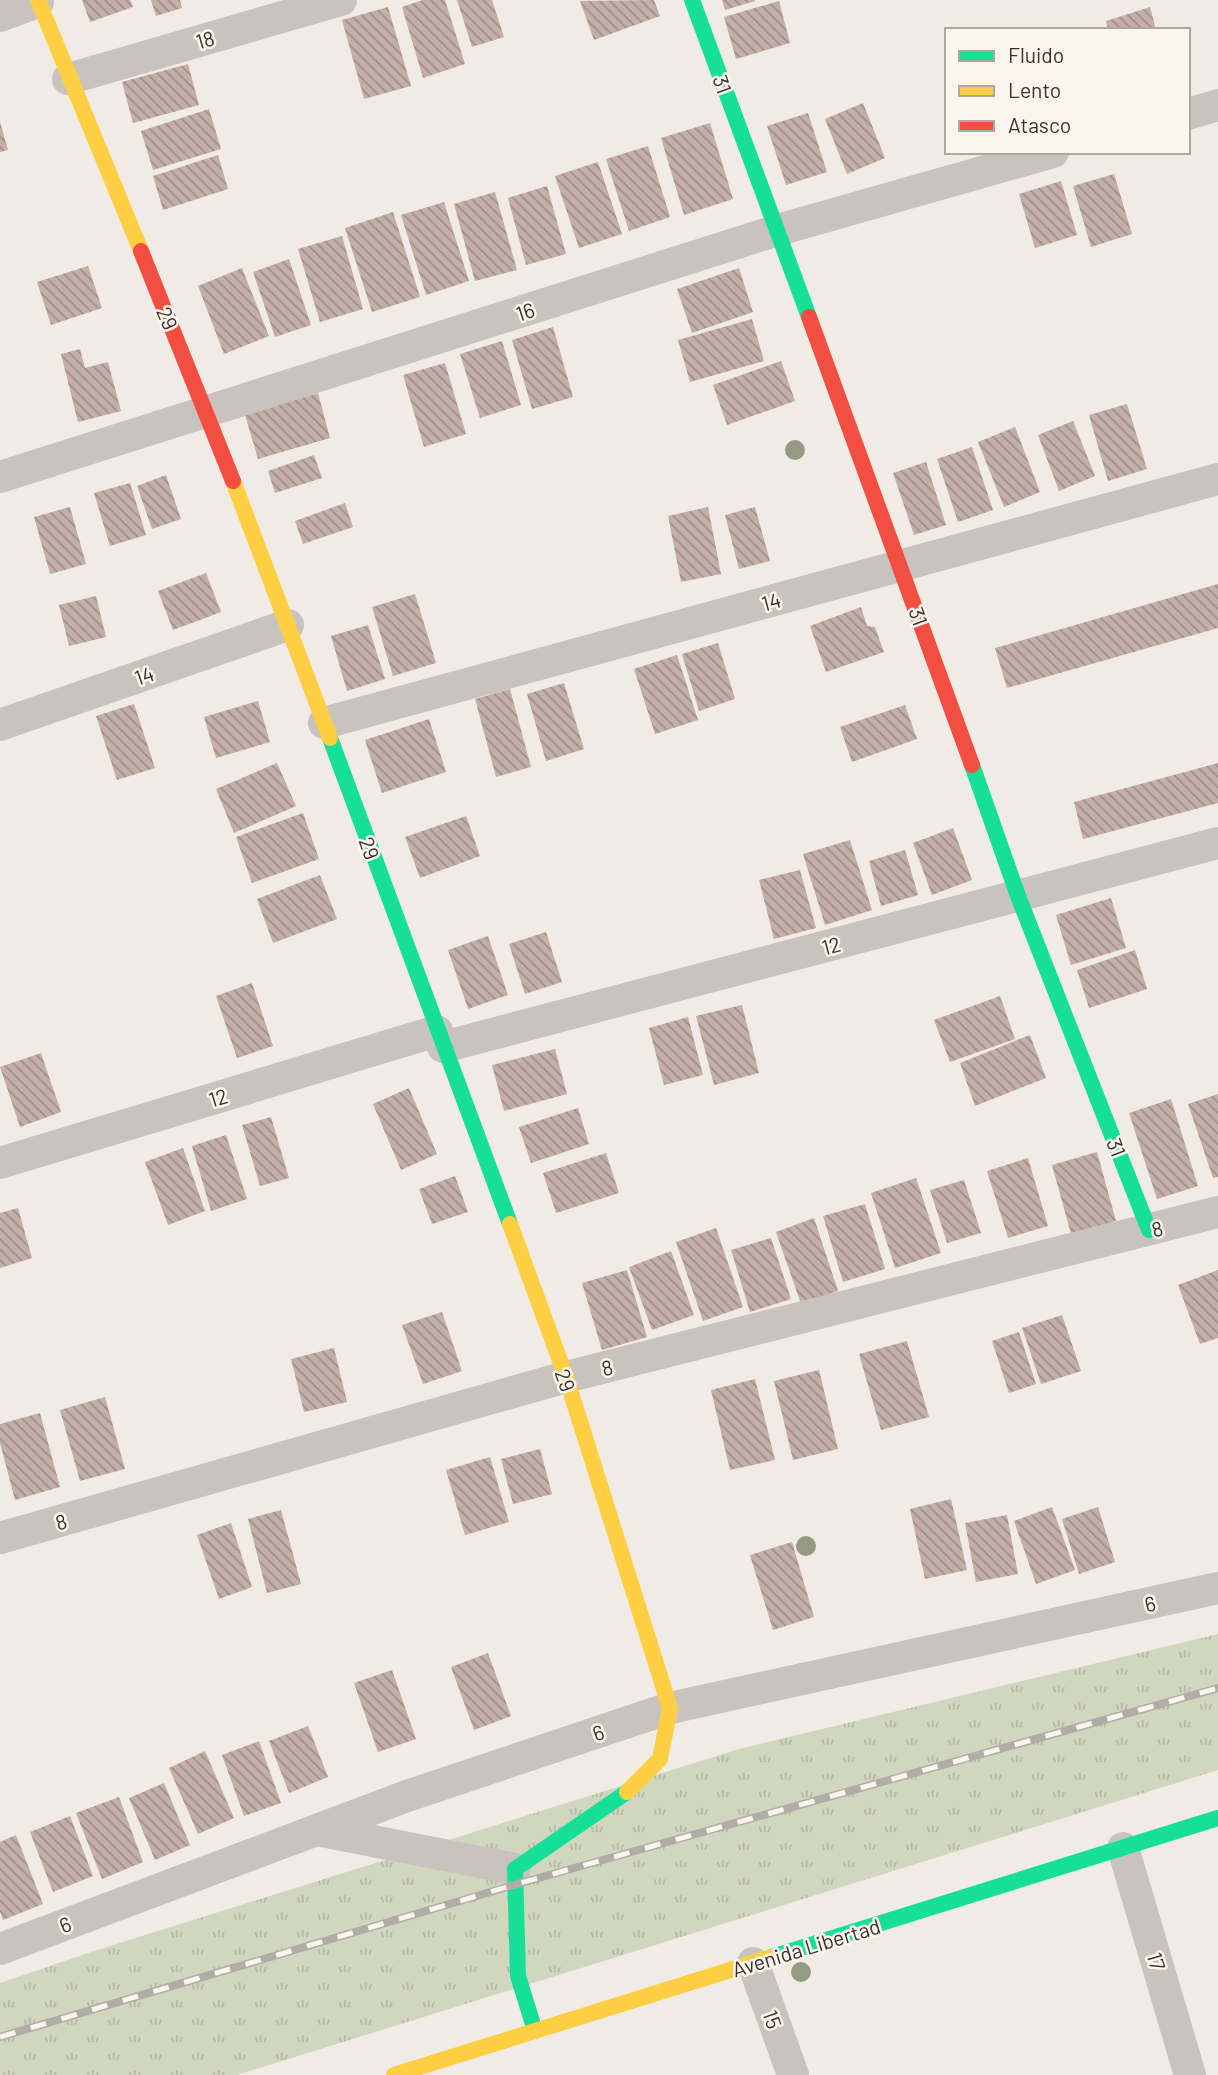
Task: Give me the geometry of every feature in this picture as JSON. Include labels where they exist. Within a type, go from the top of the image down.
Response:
[{"type":"street","name":"18","points":[[68,79],[341,0]]},
{"type":"street","name":"31","points":[[692,0],[901,565],[1018,896],[1149,1230]]},
{"type":"street","name":"29","points":[[38,1],[208,413],[288,625],[566,1377],[670,1708]]},
{"type":"street","points":[[0,16],[38,1]]},
{"type":"street","points":[[1190,113],[1218,105]]},
{"type":"street","name":"16","points":[[0,477],[778,230],[1046,154]]},
{"type":"street","name":"14","points":[[324,723],[1218,479]]},
{"type":"street","name":"14","points":[[0,724],[288,625]]},
{"type":"street","name":"12","points":[[0,1163],[440,1039],[1018,896],[1218,843]]},
{"type":"street","name":"8","points":[[0,1538],[566,1377],[1218,1212]]},
{"type":"street","name":"6","points":[[0,1949],[316,1830],[670,1708],[1218,1588]]},
{"type":"street","points":[[316,1830],[515,1869],[628,1791],[660,1759],[670,1708]]},
{"type":"street","name":"Avenida Libertad","points":[[401,2074],[1218,1818]]},
{"type":"street","name":"17","points":[[1123,1848],[1190,2075]]},
{"type":"street","points":[[515,1869],[518,1976],[535,2031]]},
{"type":"street","name":"15","points":[[753,1963],[793,2075]]},
{"type":"green space","points":[[1218,1634],[1218,1770],[237,2075],[0,2075],[0,1983],[739,1749]]},
{"type":"building","points":[[82,0],[130,0],[133,7],[90,22]]},
{"type":"building","points":[[151,0],[180,0],[182,8],[156,16]]},
{"type":"building","points":[[423,0],[445,0],[465,64],[423,78],[402,7]]},
{"type":"building","points":[[457,0],[492,0],[504,37],[472,47]]},
{"type":"building","points":[[654,0],[660,16],[594,40],[580,1]]},
{"type":"building","points":[[722,0],[755,0],[755,1],[725,10]]},
{"type":"building","points":[[779,1],[790,43],[736,59],[724,17]]},
{"type":"building","points":[[388,7],[411,86],[364,99],[342,20]]},
{"type":"building","points":[[1150,7],[1155,28],[1108,28],[1106,21]]},
{"type":"building","points":[[188,64],[199,105],[133,123],[122,82]]},
{"type":"building","points":[[863,103],[885,158],[847,174],[825,119]]},
{"type":"building","points":[[209,109],[221,149],[153,170],[141,131]]},
{"type":"building","points":[[808,113],[827,172],[786,185],[767,126]]},
{"type":"building","points":[[0,122],[8,150],[0,152]]},
{"type":"building","points":[[710,123],[733,199],[684,215],[661,138]]},
{"type":"building","points":[[648,146],[670,217],[629,231],[606,159]]},
{"type":"building","points":[[218,155],[228,189],[163,210],[153,176]]},
{"type":"building","points":[[598,162],[622,234],[579,248],[555,176]]},
{"type":"building","points":[[1114,174],[1132,234],[1091,247],[1073,186]]},
{"type":"building","points":[[1061,181],[1077,235],[1035,248],[1019,194]]},
{"type":"building","points":[[547,186],[566,254],[526,265],[508,198]]},
{"type":"building","points":[[495,192],[517,270],[475,281],[454,204]]},
{"type":"building","points":[[444,202],[469,281],[426,295],[401,215]]},
{"type":"building","points":[[393,212],[420,297],[372,312],[345,228]]},
{"type":"building","points":[[342,236],[363,309],[320,322],[298,249]]},
{"type":"building","points":[[289,259],[311,325],[275,337],[253,272]]},
{"type":"building","points":[[88,266],[102,308],[51,325],[37,282]]},
{"type":"building","points":[[242,268],[269,336],[224,354],[198,286]]},
{"type":"building","points":[[739,268],[753,312],[692,333],[677,289]]},
{"type":"building","points":[[752,319],[764,361],[690,382],[678,340]]},
{"type":"building","points":[[553,327],[573,397],[532,409],[512,340]]},
{"type":"building","points":[[502,341],[521,405],[480,418],[460,354]]},
{"type":"building","points":[[80,349],[85,368],[108,362],[121,411],[78,422],[61,354]]},
{"type":"building","points":[[781,361],[795,401],[727,425],[713,385]]},
{"type":"building","points":[[445,363],[466,434],[424,447],[403,375]]},
{"type":"building","points":[[318,393],[330,438],[258,459],[245,415]]},
{"type":"building","points":[[1127,404],[1147,469],[1108,481],[1089,415]]},
{"type":"building","points":[[1073,421],[1095,476],[1059,491],[1038,435]]},
{"type":"building","points":[[1015,427],[1040,492],[1004,507],[978,442]]},
{"type":"building","points":[[972,447],[993,510],[958,522],[937,459]]},
{"type":"building","points":[[314,455],[322,478],[275,493],[268,471]]},
{"type":"building","points":[[926,462],[946,525],[914,535],[893,473]]},
{"type":"building","points":[[166,475],[181,519],[152,529],[137,486]]},
{"type":"building","points":[[130,483],[146,535],[110,546],[94,493]]},
{"type":"building","points":[[345,503],[353,527],[303,544],[295,521]]},
{"type":"building","points":[[70,507],[86,564],[50,574],[34,517]]},
{"type":"building","points":[[708,507],[721,574],[681,582],[668,516]]},
{"type":"building","points":[[755,507],[770,561],[739,569],[725,515]]},
{"type":"building","points":[[206,573],[221,612],[173,630],[158,591]]},
{"type":"building","points":[[1218,584],[1218,628],[1007,688],[995,648]]},
{"type":"building","points":[[415,594],[436,663],[393,676],[372,607]]},
{"type":"building","points":[[96,596],[106,637],[69,646],[59,605]]},
{"type":"building","points":[[861,607],[867,626],[875,627],[884,652],[826,672],[810,626]]},
{"type":"building","points":[[368,625],[385,679],[347,691],[331,636]]},
{"type":"building","points":[[718,643],[735,699],[699,711],[682,654]]},
{"type":"building","points":[[677,655],[698,720],[655,734],[634,669]]},
{"type":"building","points":[[564,683],[584,749],[546,761],[527,694]]},
{"type":"building","points":[[510,689],[531,767],[496,777],[475,699]]},
{"type":"building","points":[[258,701],[270,742],[216,758],[204,717]]},
{"type":"building","points":[[134,704],[155,768],[117,780],[96,716]]},
{"type":"building","points":[[905,705],[917,739],[852,762],[840,727]]},
{"type":"building","points":[[429,719],[446,772],[382,793],[365,740]]},
{"type":"building","points":[[277,763],[296,806],[234,833],[216,789]]},
{"type":"building","points":[[1218,763],[1218,803],[1083,839],[1074,802]]},
{"type":"building","points":[[303,813],[319,859],[252,883],[236,837]]},
{"type":"building","points":[[466,816],[480,856],[420,878],[405,837]]},
{"type":"building","points":[[953,828],[972,880],[932,895],[913,843]]},
{"type":"building","points":[[850,840],[872,910],[825,925],[803,854]]},
{"type":"building","points":[[905,850],[918,895],[881,906],[869,861]]},
{"type":"building","points":[[800,870],[816,928],[774,939],[759,880]]},
{"type":"building","points":[[320,875],[337,919],[273,943],[257,899]]},
{"type":"building","points":[[1111,898],[1126,948],[1071,965],[1056,915]]},
{"type":"building","points":[[546,932],[562,982],[525,994],[509,944]]},
{"type":"building","points":[[488,936],[508,995],[468,1009],[448,950]]},
{"type":"building","points":[[1135,950],[1147,989],[1089,1008],[1077,970]]},
{"type":"building","points":[[252,983],[273,1046],[237,1058],[216,996]]},
{"type":"building","points":[[1000,996],[1015,1039],[950,1062],[934,1020]]},
{"type":"building","points":[[742,1005],[759,1073],[714,1085],[696,1016]]},
{"type":"building","points":[[688,1017],[703,1075],[664,1085],[649,1028]]},
{"type":"building","points":[[1030,1035],[1046,1078],[975,1106],[960,1063]]},
{"type":"building","points":[[555,1049],[567,1094],[504,1111],[492,1065]]},
{"type":"building","points":[[41,1053],[61,1112],[20,1127],[0,1067]]},
{"type":"building","points":[[409,1088],[437,1154],[401,1170],[373,1104]]},
{"type":"building","points":[[1218,1094],[1218,1177],[1213,1178],[1188,1104]]},
{"type":"building","points":[[1171,1099],[1198,1186],[1157,1199],[1129,1113]]},
{"type":"building","points":[[578,1108],[589,1144],[531,1163],[519,1127]]},
{"type":"building","points":[[271,1117],[289,1178],[260,1186],[242,1125]]},
{"type":"building","points":[[226,1135],[247,1199],[211,1211],[192,1146]]},
{"type":"building","points":[[183,1148],[205,1211],[168,1225],[145,1162]]},
{"type":"building","points":[[1097,1152],[1116,1221],[1071,1234],[1052,1165]]},
{"type":"building","points":[[606,1153],[619,1193],[556,1213],[543,1173]]},
{"type":"building","points":[[1028,1158],[1048,1226],[1008,1238],[987,1171]]},
{"type":"building","points":[[455,1176],[468,1212],[432,1224],[419,1189]]},
{"type":"building","points":[[916,1178],[941,1253],[895,1268],[871,1193]]},
{"type":"building","points":[[964,1180],[981,1233],[947,1243],[930,1190]]},
{"type":"building","points":[[865,1204],[885,1269],[843,1282],[823,1216]]},
{"type":"building","points":[[18,1208],[32,1258],[0,1268],[0,1213]]},
{"type":"building","points":[[814,1218],[838,1291],[801,1304],[776,1232]]},
{"type":"building","points":[[716,1228],[743,1307],[703,1321],[676,1242]]},
{"type":"building","points":[[771,1238],[791,1299],[750,1312],[731,1250]]},
{"type":"building","points":[[671,1251],[694,1315],[652,1330],[629,1267]]},
{"type":"building","points":[[627,1270],[647,1337],[602,1350],[582,1283]]},
{"type":"building","points":[[1218,1270],[1218,1338],[1200,1344],[1178,1285]]},
{"type":"building","points":[[442,1312],[462,1371],[423,1384],[402,1325]]},
{"type":"building","points":[[1062,1315],[1081,1371],[1041,1384],[1022,1328]]},
{"type":"building","points":[[1019,1332],[1036,1384],[1009,1393],[992,1341]]},
{"type":"building","points":[[907,1341],[929,1417],[881,1430],[859,1354]]},
{"type":"building","points":[[334,1348],[347,1402],[304,1412],[291,1359]]},
{"type":"building","points":[[819,1370],[838,1449],[793,1460],[774,1381]]},
{"type":"building","points":[[755,1379],[775,1460],[730,1470],[711,1390]]},
{"type":"building","points":[[105,1397],[125,1469],[80,1481],[60,1410]]},
{"type":"building","points":[[40,1413],[60,1487],[15,1500],[0,1443],[0,1424]]},
{"type":"building","points":[[540,1449],[552,1494],[513,1504],[501,1459]]},
{"type":"building","points":[[490,1457],[509,1522],[465,1535],[446,1470]]},
{"type":"building","points":[[951,1499],[967,1570],[925,1579],[910,1509]]},
{"type":"building","points":[[1052,1507],[1075,1570],[1036,1584],[1014,1521]]},
{"type":"building","points":[[1098,1507],[1115,1562],[1079,1574],[1062,1519]]},
{"type":"building","points":[[281,1510],[301,1584],[267,1593],[248,1519]]},
{"type":"building","points":[[1007,1515],[1018,1574],[976,1582],[965,1523]]},
{"type":"building","points":[[231,1523],[252,1587],[219,1599],[197,1535]]},
{"type":"building","points":[[792,1542],[814,1617],[773,1630],[750,1555]]},
{"type":"building","points":[[488,1653],[511,1716],[474,1730],[451,1667]]},
{"type":"building","points":[[392,1670],[416,1739],[378,1752],[354,1683]]},
{"type":"building","points":[[308,1726],[328,1777],[289,1793],[269,1741]]},
{"type":"building","points":[[259,1741],[281,1803],[244,1816],[222,1755]]},
{"type":"building","points":[[205,1751],[234,1818],[198,1834],[169,1768]]},
{"type":"building","points":[[164,1783],[190,1845],[155,1860],[129,1798]]},
{"type":"building","points":[[119,1797],[143,1862],[102,1879],[76,1813]]},
{"type":"building","points":[[70,1816],[93,1876],[53,1892],[30,1832]]},
{"type":"building","points":[[16,1835],[43,1904],[3,1920],[0,1912],[0,1842]]},
{"type":"railway","points":[[0,2037],[517,1884],[1218,1688]]},
{"type":"traffic: fast","points":[[692,0],[809,317]]},
{"type":"traffic: fast","points":[[330,738],[510,1224]]},
{"type":"traffic: fast","points":[[972,765],[1018,896],[1149,1230]]},
{"type":"traffic: fast","points":[[535,2031],[518,1976],[515,1869],[627,1792]]},
{"type":"traffic: fast","points":[[772,1957],[1218,1818]]},
{"type":"traffic: slow","points":[[38,0],[141,251]]},
{"type":"traffic: slow","points":[[233,481],[330,738]]},
{"type":"traffic: slow","points":[[510,1224],[566,1377],[670,1708],[660,1759],[627,1792]]},
{"type":"traffic: slow","points":[[394,2075],[772,1957]]},
{"type":"traffic: jam","points":[[141,251],[233,481]]},
{"type":"traffic: jam","points":[[809,317],[972,765]]}]
